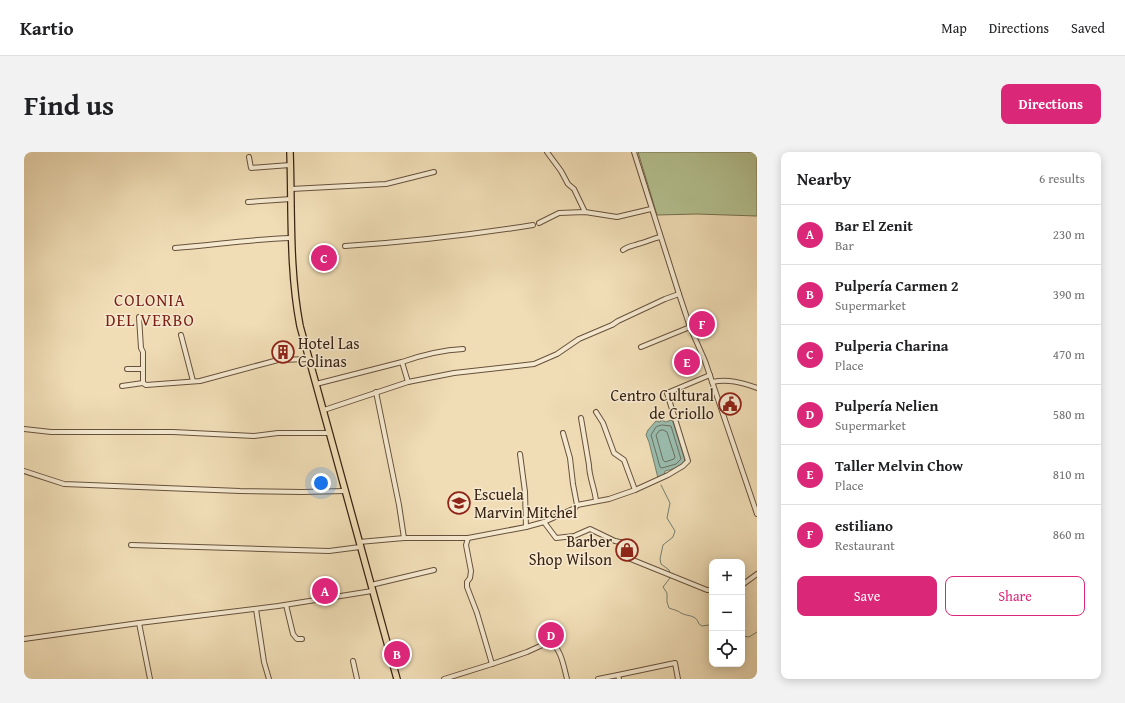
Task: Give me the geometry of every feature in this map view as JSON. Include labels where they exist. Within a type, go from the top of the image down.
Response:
[{"type":"highway","points":[[290,152],[292,238],[296,306],[300,326],[397,679]]},
{"type":"street","points":[[547,152],[561,171],[568,184],[574,189],[585,212]]},
{"type":"street","points":[[634,152],[690,327],[710,375],[757,514]]},
{"type":"street","points":[[249,157],[251,168],[290,165]]},
{"type":"street","points":[[291,189],[386,184],[434,172]]},
{"type":"street","points":[[248,202],[291,199]]},
{"type":"street","points":[[539,223],[559,213],[585,212],[617,217],[651,209]]},
{"type":"street","points":[[345,246],[385,244],[477,234],[533,225]]},
{"type":"street","points":[[623,250],[650,239],[660,237]]},
{"type":"street","points":[[175,248],[262,238],[292,238]]},
{"type":"street","points":[[324,410],[408,382],[454,373],[534,364],[557,354],[579,339],[612,326],[618,321],[651,305],[679,294]]},
{"type":"street","points":[[139,317],[141,348],[143,352],[143,383]]},
{"type":"street","points":[[641,347],[690,327]]},
{"type":"street","points":[[181,335],[193,381]]},
{"type":"street","points":[[316,384],[421,356],[450,350],[463,350]]},
{"type":"street","points":[[122,386],[143,383],[146,385],[155,385],[200,381],[278,360],[310,359]]},
{"type":"street","points":[[402,362],[408,382]]},
{"type":"street","points":[[126,369],[142,369]]},
{"type":"street","points":[[131,546],[329,551],[404,538],[468,538],[544,522],[577,506],[609,499],[635,490],[668,475],[683,466],[688,461],[667,393],[710,375]]},
{"type":"street","points":[[712,382],[724,380],[734,381],[757,388]]},
{"type":"street","points":[[376,392],[399,505],[404,538]]},
{"type":"street","points":[[596,412],[603,423],[614,453],[624,460],[635,490]]},
{"type":"street","points":[[581,418],[590,465],[589,471],[595,491],[596,501]]},
{"type":"street","points":[[24,429],[51,432],[173,432],[254,436],[278,433],[329,434]]},
{"type":"street","points":[[563,434],[570,458],[577,506]]},
{"type":"street","points":[[520,454],[525,492],[526,527]]},
{"type":"street","points":[[24,472],[64,484],[240,491],[345,491]]},
{"type":"street","points":[[544,522],[556,538],[574,536],[590,529],[615,541],[630,544],[628,558],[709,590]]},
{"type":"street","points":[[468,538],[466,545],[471,571],[470,578],[467,582],[467,587],[477,613],[492,664]]},
{"type":"street","points":[[24,639],[286,605],[372,588],[434,570]]},
{"type":"street","points":[[745,583],[757,574]]},
{"type":"street","points":[[286,605],[294,634],[297,638],[302,639]]},
{"type":"street","points":[[256,609],[264,662],[269,679]]},
{"type":"street","points":[[139,623],[150,679]]},
{"type":"street","points":[[444,679],[527,652],[549,642],[552,642],[558,651],[567,679]]},
{"type":"street","points":[[353,661],[357,679]]},
{"type":"street","points":[[598,679],[619,677],[675,663],[678,679]]},
{"type":"green space","points":[[638,152],[757,152],[757,216],[697,214],[657,215]]},
{"type":"water","points":[[661,420],[666,422],[671,420],[673,422],[685,460],[674,469],[665,471],[664,476],[658,478],[646,435],[648,430],[656,421],[660,422]]},
{"type":"waterway","points":[[661,485],[670,503],[667,518],[675,531],[673,537],[663,545],[660,559],[661,564],[669,570],[670,573]]},
{"type":"waterway","points":[[670,578],[663,587],[667,593],[669,608],[694,617],[702,626],[709,625]]},
{"type":"waterway","points":[[745,636],[749,637],[757,632]]},
{"type":"place","name":"Pulperia Charina","points":[[324,258]]},
{"type":"place","name":"estiliano","points":[[702,324]]},
{"type":"place","name":"Hotel Las Colinas","points":[[283,352]]},
{"type":"place","name":"Taller Melvin Chow","points":[[687,362]]},
{"type":"place","name":"Centro Cultural de Criollo","points":[[730,404]]},
{"type":"place","name":"Escuela Marvin Mitchel","points":[[459,503]]},
{"type":"place","name":"Barber Shop Wilson","points":[[627,550]]},
{"type":"place","name":"Bar El Zenit","points":[[325,591]]},
{"type":"place","name":"Pulpería Nelien","points":[[551,635]]},
{"type":"place","name":"Pulpería Carmen 2","points":[[397,654]]},
{"type":"district","name":"COLONIA DEL VERBO","points":[[150,310]]}]
